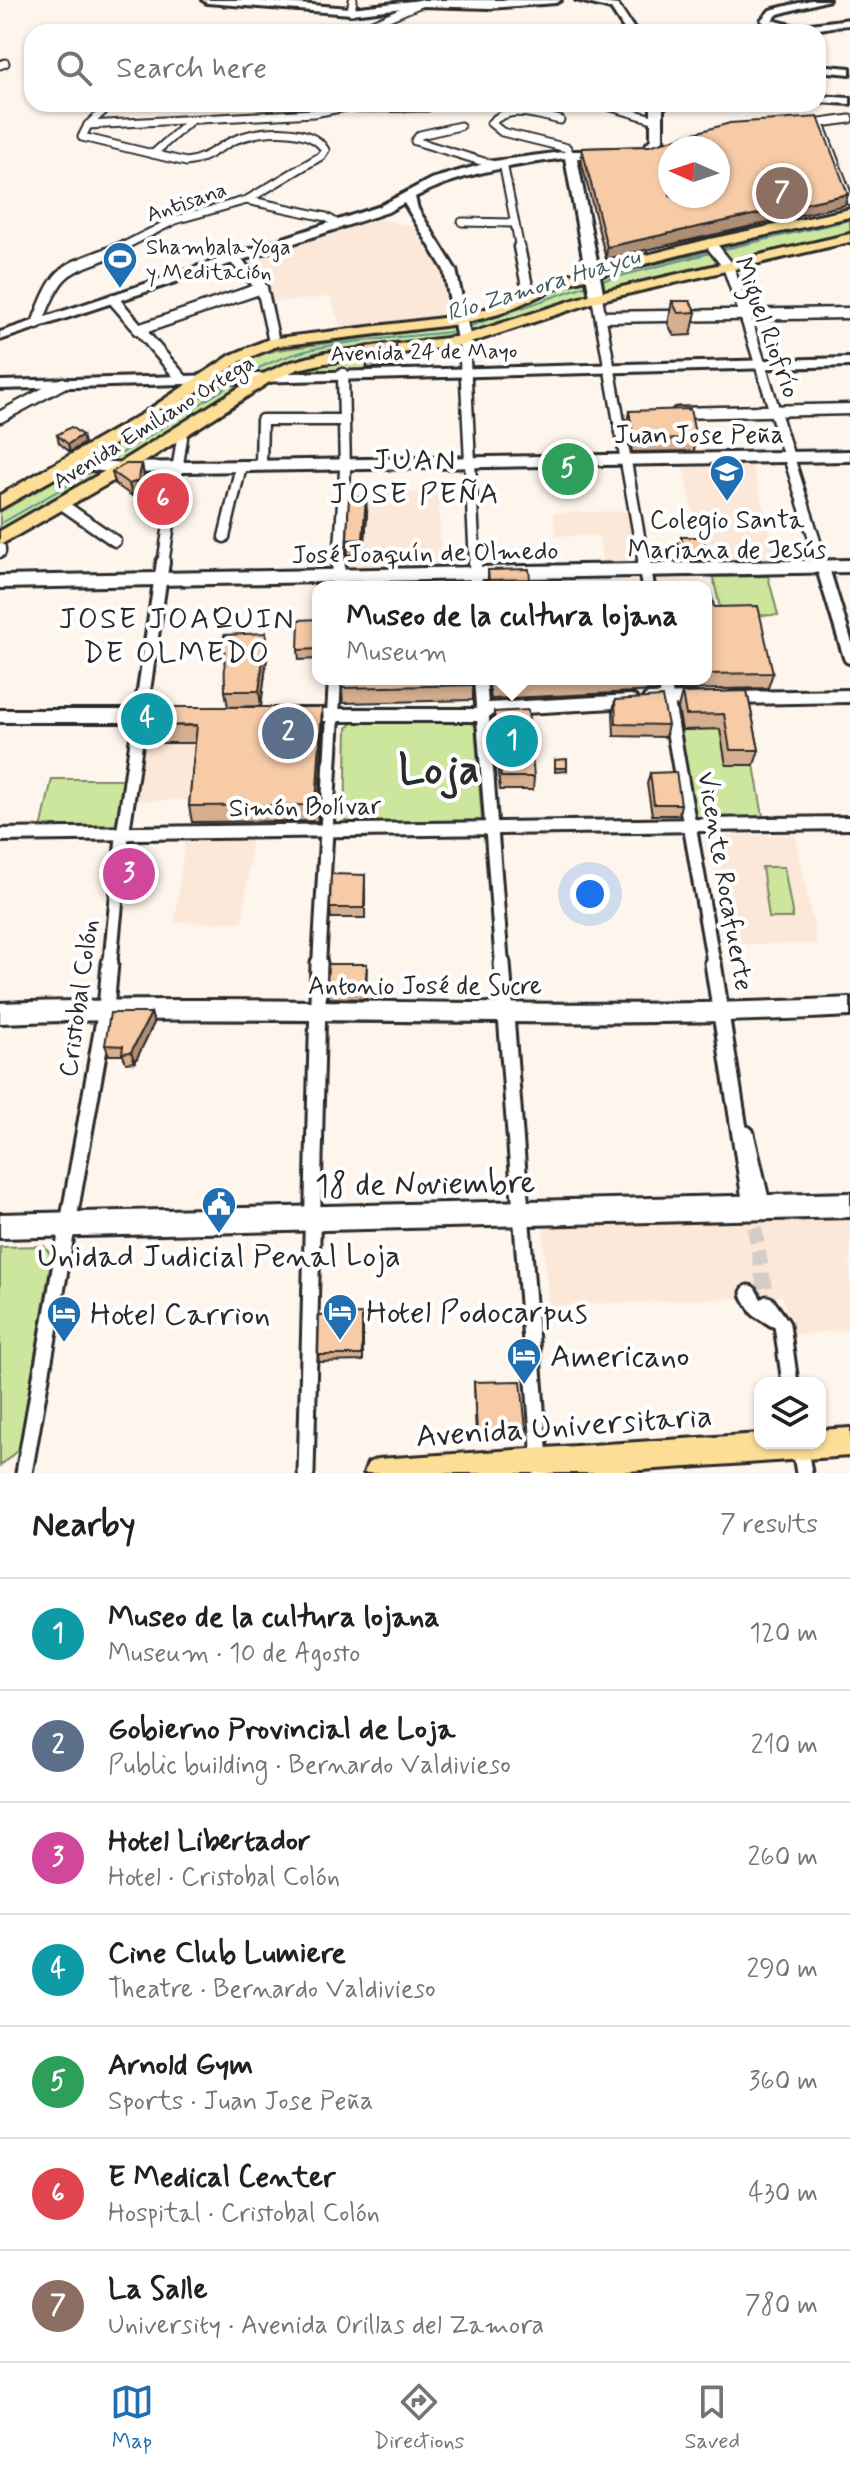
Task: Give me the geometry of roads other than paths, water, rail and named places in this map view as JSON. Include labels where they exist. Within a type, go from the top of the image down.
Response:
[{"type":"main road","points":[[0,503],[74,464],[236,358],[274,342],[460,320],[494,311],[561,281],[850,213]]},
{"type":"main road","name":"Avenida Emiliano Ortega","points":[[0,539],[63,505],[262,380],[325,358],[464,340],[597,297],[850,238]]},
{"type":"main road","name":"Avenida Universitaria","points":[[378,1473],[801,1454],[850,1442]]},
{"type":"street","points":[[207,0],[352,5],[424,2],[490,5],[556,0]]},
{"type":"street","points":[[581,0],[614,7],[626,24]]},
{"type":"street","points":[[772,24],[766,20],[774,12],[824,0]]},
{"type":"street","points":[[373,24],[424,2]]},
{"type":"street","points":[[826,25],[850,22]]},
{"type":"street","points":[[826,69],[850,71]]},
{"type":"street","points":[[826,100],[850,101]]},
{"type":"street","points":[[102,112],[82,133],[87,140],[153,154],[190,121]]},
{"type":"street","points":[[88,125],[300,112]]},
{"type":"street","points":[[560,120],[511,112],[498,115],[491,123],[502,132],[567,148],[570,154],[602,317],[647,581]]},
{"type":"street","points":[[628,112],[656,120]]},
{"type":"street","points":[[646,151],[657,140],[657,112]]},
{"type":"street","points":[[800,125],[850,119]]},
{"type":"street","points":[[820,123],[846,176],[850,201]]},
{"type":"street","points":[[460,126],[420,135],[415,141],[498,164]]},
{"type":"street","name":"Antisana","points":[[37,324],[49,291],[64,270],[121,248],[175,220],[247,200],[321,156],[325,150],[317,138],[285,134],[243,137],[194,162],[153,154]]},
{"type":"street","points":[[0,336],[367,215],[435,182],[498,164],[570,154],[632,155],[658,150]]},
{"type":"street","points":[[498,164],[529,296]]},
{"type":"street","points":[[409,197],[420,224],[450,270],[464,340],[475,581]]},
{"type":"street","points":[[247,200],[326,217],[338,224]]},
{"type":"street","points":[[367,215],[399,215],[420,224]]},
{"type":"street","points":[[462,222],[513,223]]},
{"type":"street","name":"Miguel Riofrío","points":[[711,245],[727,265],[745,315],[825,566],[850,657]]},
{"type":"street","points":[[234,259],[262,288],[274,342]]},
{"type":"street","points":[[138,330],[262,288]]},
{"type":"street","points":[[113,299],[182,379]]},
{"type":"street","points":[[602,317],[850,313]]},
{"type":"street","name":"Avenida 24 de Mayo","points":[[0,386],[209,377],[262,380],[343,374],[850,362]]},
{"type":"street","points":[[337,581],[345,471],[342,465],[343,374]]},
{"type":"street","points":[[0,417],[63,383]]},
{"type":"street","points":[[665,413],[850,409]]},
{"type":"street","points":[[618,415],[634,414]]},
{"type":"street","points":[[261,465],[262,420],[343,420]]},
{"type":"street","name":"Cristobal Colón","points":[[24,1473],[106,1009],[123,832],[148,716],[182,438],[178,433]]},
{"type":"street","name":"Juan Jose Peña","points":[[74,464],[118,468],[627,457],[850,456]]},
{"type":"street","points":[[224,537],[241,466]]},
{"type":"street","points":[[63,505],[115,541]]},
{"type":"street","name":"José Joaquín de Olmedo","points":[[0,582],[337,581],[474,572],[850,566]]},
{"type":"street","points":[[306,1473],[316,1013],[335,685]]},
{"type":"street","points":[[480,685],[505,1014],[524,1214],[541,1467]]},
{"type":"street","name":"Vicente Rocafuerte","points":[[665,685],[757,1206]]},
{"type":"street","points":[[290,715],[482,715],[489,709],[668,699],[850,696]]},
{"type":"street","points":[[0,716],[148,716]]},
{"type":"street","name":"Simón Bolívar","points":[[0,835],[850,823]]},
{"type":"street","name":"Antonio José de Sucre","points":[[0,1013],[106,1009],[722,1014],[850,1007]]},
{"type":"street","name":"18 de Noviembre","points":[[0,1226],[850,1205]]},
{"type":"street","points":[[749,1293],[758,1309],[782,1325]]},
{"type":"street","points":[[767,1304],[782,1325],[789,1377]]},
{"type":"waterway","name":"Río Zamora Huaycu","points":[[721,250],[850,220]]},
{"type":"waterway","name":"Río Zamora Huaycu","points":[[597,282],[714,252]]},
{"type":"waterway","name":"Río Zamora Huaycu","points":[[465,328],[590,284]]},
{"type":"waterway","name":"Río Zamora Huaycu","points":[[245,376],[294,354],[321,347],[458,331]]},
{"type":"waterway","name":"Río Zamora Huaycu","points":[[106,463],[235,382]]},
{"type":"waterway","name":"Río Zamora Huaycu","points":[[0,524],[96,469]]},
{"type":"tunnel","points":[[751,1205],[767,1304]]},
{"type":"place","name":"La Salle","points":[[782,193]]},
{"type":"place","name":"Shambala Yoga y Meditación","points":[[120,290]]},
{"type":"place","name":"Arnold Gym","points":[[568,469]]},
{"type":"place","name":"E Medical Center","points":[[163,499]]},
{"type":"place","name":"Colegio Santa Mariana de Jesús","points":[[727,503]]},
{"type":"place","name":"Cine Club Lumiere","points":[[147,719]]},
{"type":"place","name":"Gobierno Provincial de Loja","points":[[288,733]]},
{"type":"place","name":"Museo de la cultura lojana","points":[[512,741]]},
{"type":"place","name":"Hotel Libertador","points":[[129,874]]},
{"type":"place","name":"Unidad Judicial Penal Loja","points":[[219,1235]]},
{"type":"place","name":"Hotel Podocarpus","points":[[340,1342]]},
{"type":"place","name":"Hotel Carrion","points":[[64,1344]]},
{"type":"place","name":"Americano","points":[[524,1386]]},
{"type":"district","name":"JUAN JOSE PEÑA","points":[[415,476]]},
{"type":"district","name":"JOSE JOAQUIN DE OLMEDO","points":[[177,635]]},
{"type":"district","name":"Loja","points":[[439,768]]}]
